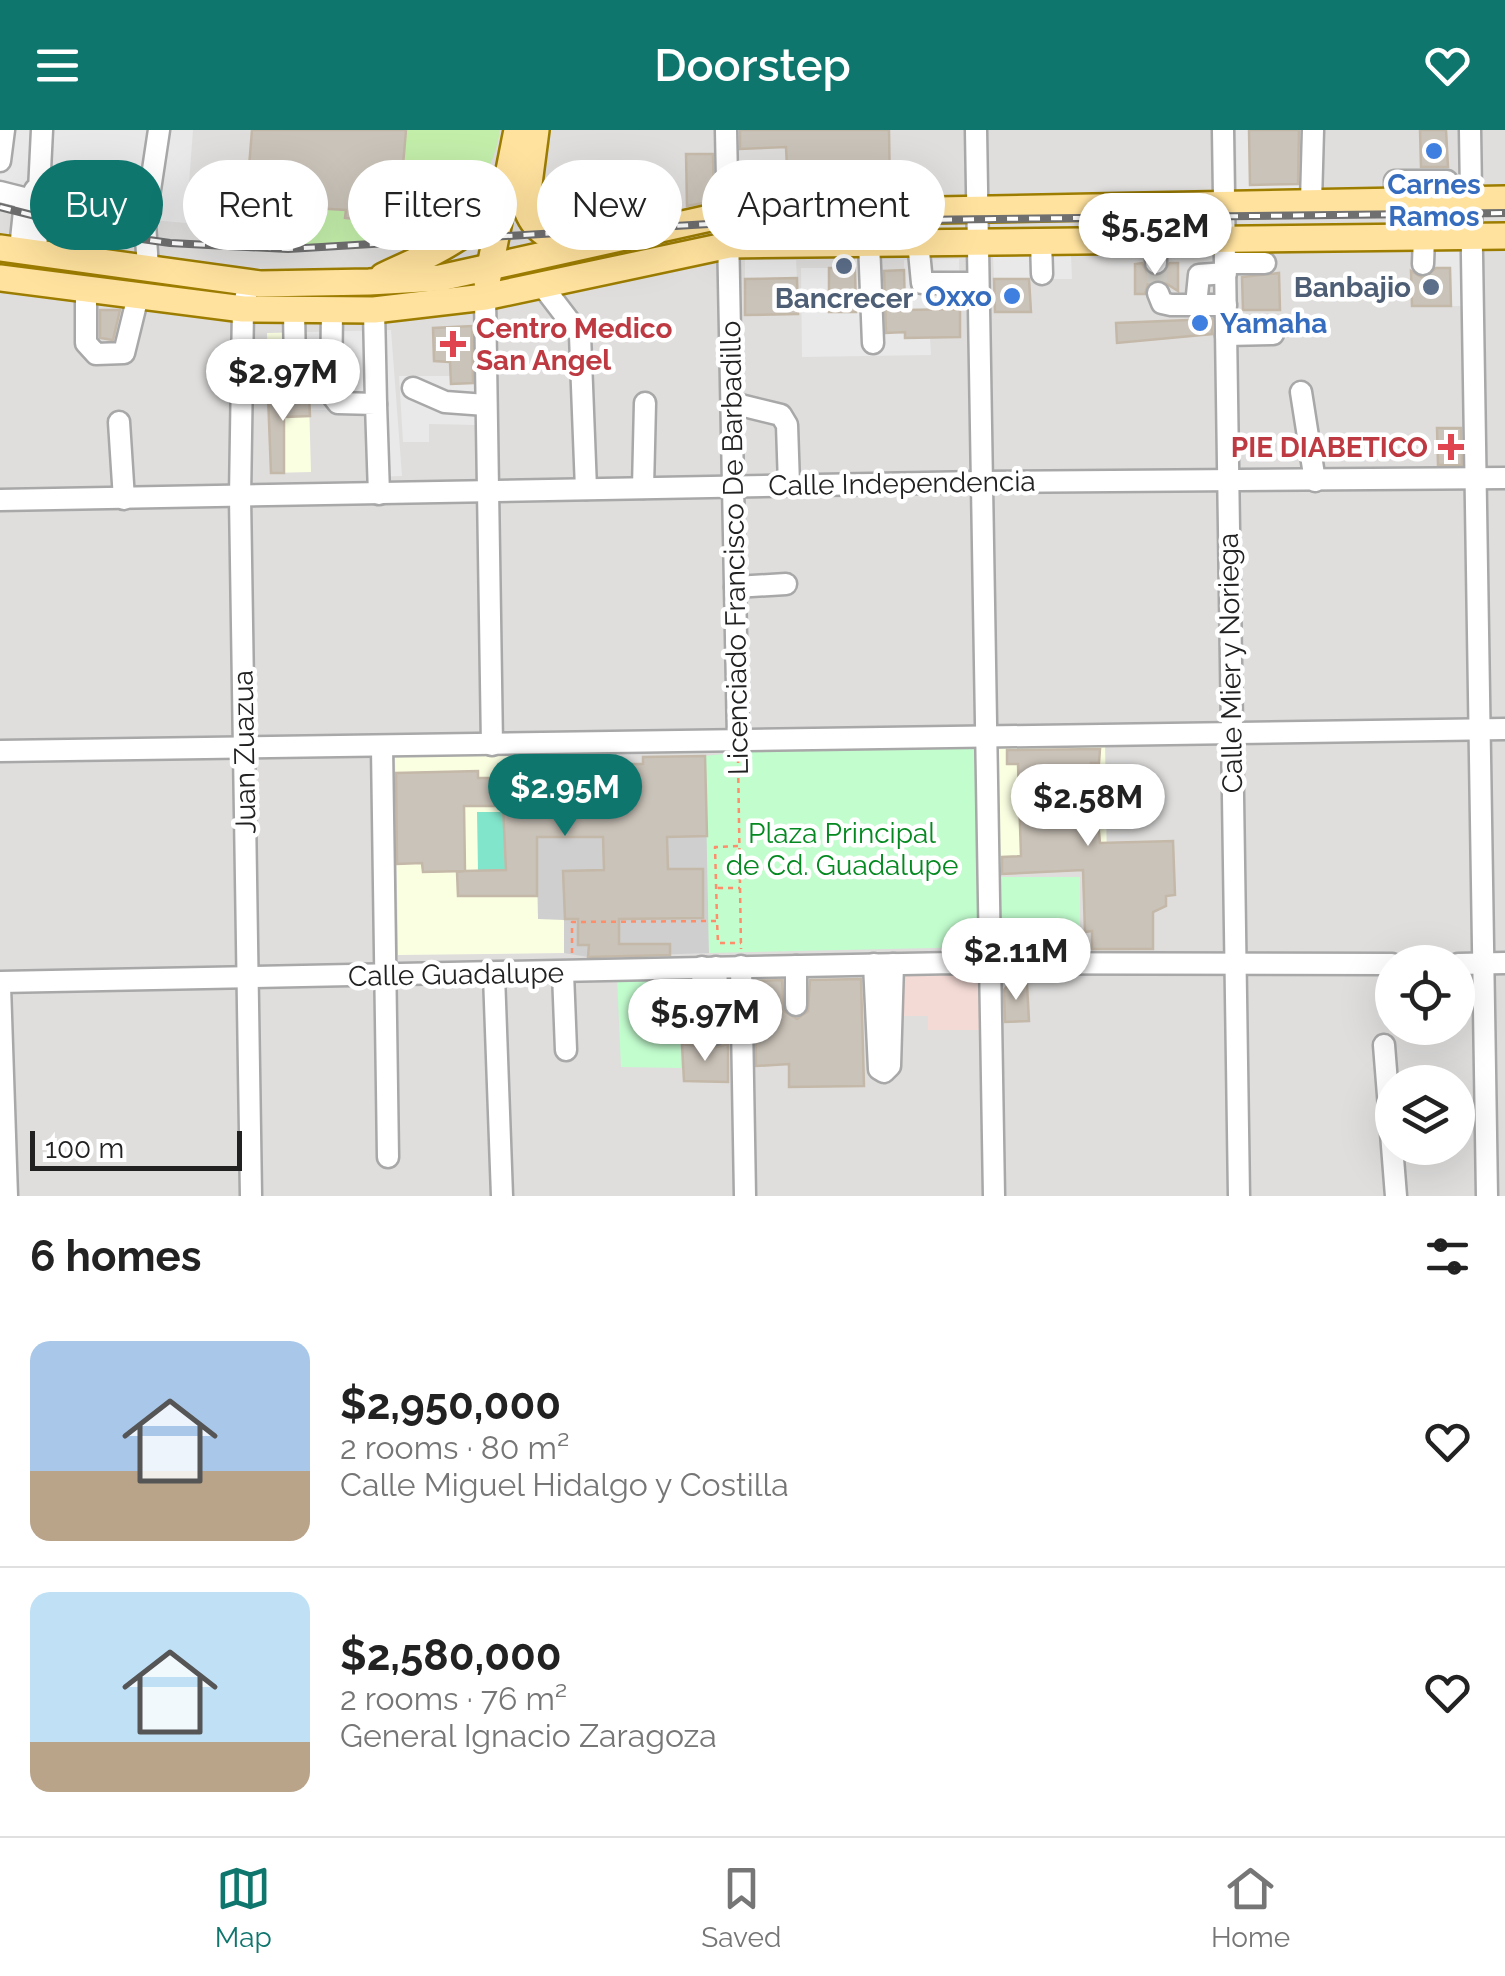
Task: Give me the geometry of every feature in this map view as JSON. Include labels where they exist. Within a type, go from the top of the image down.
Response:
[{"type":"main road","points":[[512,160],[517,130]]},
{"type":"main road","points":[[536,130],[526,206],[537,225]]},
{"type":"main road","points":[[945,207],[1505,199]]},
{"type":"main road","points":[[945,240],[1042,240],[1225,258],[1424,237],[1505,236]]},
{"type":"main road","points":[[18,250],[248,282],[369,282],[440,278],[568,250]]},
{"type":"main road","points":[[369,282],[432,250]]},
{"type":"main road","points":[[486,296],[494,250]]},
{"type":"main road","points":[[512,250],[516,261],[541,284]]},
{"type":"main road","points":[[0,278],[242,309],[374,310],[486,296],[709,250]]},
{"type":"street","points":[[0,162],[4,130]]},
{"type":"street","points":[[39,160],[42,130]]},
{"type":"street","points":[[154,160],[159,130]]},
{"type":"street","name":"Licenciado Francisco De Barbadillo","points":[[726,130],[727,160]]},
{"type":"street","points":[[976,130],[994,1196]]},
{"type":"street","name":"Calle Mier y Noriega","points":[[1222,130],[1239,1196]]},
{"type":"street","points":[[1311,202],[1313,130]]},
{"type":"street","points":[[1470,130],[1460,200],[1471,236],[1487,1196]]},
{"type":"street","points":[[0,192],[30,195]]},
{"type":"street","points":[[18,250],[30,214]]},
{"type":"street","points":[[1424,237],[1424,264]]},
{"type":"street","points":[[1042,240],[1042,274]]},
{"type":"street","points":[[147,250],[148,268]]},
{"type":"street","name":"Licenciado Francisco De Barbadillo","points":[[729,250],[738,738]]},
{"type":"street","points":[[869,250],[873,343]]},
{"type":"street","points":[[919,250],[922,283],[978,282]]},
{"type":"street","points":[[1196,305],[1200,276],[1225,258],[1265,263]]},
{"type":"street","name":"Juan Zuazua","points":[[248,282],[242,309],[240,497],[251,1196]]},
{"type":"street","points":[[541,284],[580,335],[586,489]]},
{"type":"street","points":[[86,289],[86,343],[89,351],[96,354],[124,352],[138,296]]},
{"type":"street","points":[[1158,293],[1162,303],[1226,305]]},
{"type":"street","points":[[486,296],[492,744]]},
{"type":"street","points":[[374,310],[379,494]]},
{"type":"street","points":[[294,311],[295,368],[332,368]]},
{"type":"street","points":[[332,311],[334,400],[376,404]]},
{"type":"street","points":[[1226,335],[1274,334]]},
{"type":"street","points":[[413,388],[445,402],[486,405]]},
{"type":"street","points":[[1302,392],[1315,480]]},
{"type":"street","points":[[732,403],[781,415],[786,425],[788,485]]},
{"type":"street","points":[[644,488],[645,404]]},
{"type":"street","points":[[119,422],[124,499]]},
{"type":"street","name":"Calle Independencia","points":[[0,500],[980,482],[1505,478]]},
{"type":"street","points":[[735,587],[786,584]]},
{"type":"street","points":[[0,751],[1505,729]]},
{"type":"street","points":[[382,747],[388,1157]]},
{"type":"street","points":[[566,1050],[568,964]]},
{"type":"street","name":"Calle Guadalupe","points":[[0,984],[246,977],[494,976],[568,964],[709,967],[1375,964]]},
{"type":"street","points":[[1475,964],[1505,964]]},
{"type":"street","points":[[741,966],[745,1196]]},
{"type":"street","points":[[796,966],[796,1006]]},
{"type":"street","points":[[494,976],[502,1196]]},
{"type":"street","points":[[0,984],[7,1196]]},
{"type":"street","points":[[1384,1045],[1396,1196]]},
{"type":"path","name":"Licenciado Francisco De Barbadillo","points":[[738,738],[741,966]]},
{"type":"path","points":[[739,846],[716,847],[716,888],[718,943],[741,943]]},
{"type":"path","points":[[716,888],[740,888]]},
{"type":"path","points":[[568,964],[572,922],[717,920]]},
{"type":"shaded area","points":[[0,130],[1505,130],[1505,1196],[0,1196]]},
{"type":"shaded area","points":[[0,130],[193,130],[191,160],[183,160],[183,223],[163,221],[163,160],[30,160],[30,198],[0,190]]},
{"type":"shaded area","points":[[1236,130],[1249,130],[1251,185],[1311,184],[1311,194],[1237,195]]},
{"type":"shaded area","points":[[1411,252],[1463,252],[1464,306],[1451,306],[1450,268],[1411,268]]},
{"type":"shaded area","points":[[855,254],[881,254],[882,332],[930,337],[931,355],[802,357],[801,268],[829,268],[829,311],[855,312]]},
{"type":"shaded area","points":[[1071,256],[1072,279],[994,279],[993,257]]},
{"type":"shaded area","points":[[959,259],[960,309],[905,310],[904,260]]},
{"type":"shaded area","points":[[745,260],[796,260],[797,278],[745,279]]},
{"type":"shaded area","points":[[391,330],[402,476],[368,477],[365,410],[310,410],[307,332]]},
{"type":"shaded area","points":[[307,332],[311,472],[271,473],[267,333]]},
{"type":"shaded area","points":[[399,376],[451,376],[452,384],[475,383],[476,425],[429,424],[429,442],[403,442]]},
{"type":"shaded area","points":[[1105,740],[1107,869],[996,874],[995,742]]},
{"type":"shaded area","points":[[535,755],[538,919],[565,919],[564,953],[398,955],[395,757]]},
{"type":"shaded area","points":[[707,836],[709,953],[588,957],[564,953],[564,920],[538,919],[537,837]]},
{"type":"shaded area","points":[[900,973],[978,973],[980,1030],[928,1030],[928,1016],[902,1016]]},
{"type":"shaded area","points":[[727,975],[728,1044],[682,1044],[682,977]]},
{"type":"green space","points":[[406,130],[500,130],[492,160],[403,160]]},
{"type":"green space","points":[[328,209],[346,210],[348,245],[328,246]]},
{"type":"green space","name":"Plaza Principal de Cd. Guadalupe","points":[[977,745],[979,947],[709,953],[705,756],[760,750]]},
{"type":"green space","points":[[477,812],[503,812],[506,870],[478,871]]},
{"type":"green space","points":[[994,877],[1080,877],[1080,953],[995,955]]},
{"type":"green space","points":[[679,974],[681,1068],[621,1067],[617,976]]},
{"type":"building","points":[[252,130],[406,130],[403,160],[348,160],[348,218],[346,210],[328,209],[328,160],[250,160]]},
{"type":"building","points":[[740,130],[889,130],[889,160],[787,160],[786,147],[740,149]]},
{"type":"building","points":[[1249,130],[1299,130],[1298,184],[1250,185]]},
{"type":"building","name":"Carnes Ramos","points":[[1420,130],[1446,130],[1448,167],[1421,167]]},
{"type":"building","points":[[686,154],[713,154],[713,160],[702,160],[702,203],[687,206]]},
{"type":"building","points":[[1142,263],[1148,274],[1157,277],[1170,263],[1178,263],[1178,291],[1159,279],[1148,284],[1145,294],[1135,294],[1135,264]]},
{"type":"building","points":[[829,268],[855,268],[856,312],[829,312]]},
{"type":"building","name":"Banbajio","points":[[1436,268],[1450,268],[1451,306],[1412,306],[1411,271],[1423,278]]},
{"type":"building","points":[[904,270],[905,310],[960,309],[960,337],[905,338],[905,332],[886,333],[884,271]]},
{"type":"building","points":[[1279,273],[1280,310],[1243,310],[1242,277]]},
{"type":"building","points":[[797,278],[798,314],[745,315],[745,279]]},
{"type":"building","name":"Oxxo","points":[[994,279],[1029,279],[1031,312],[995,312]]},
{"type":"building","points":[[100,310],[120,310],[113,340],[100,338]]},
{"type":"building","points":[[1212,319],[1212,334],[1117,343],[1116,323]]},
{"type":"building","name":"Centro Medico San Angel","points":[[472,326],[473,383],[451,384],[450,362],[434,361],[433,328]]},
{"type":"building","points":[[309,395],[310,416],[284,417],[284,473],[271,473],[268,396]]},
{"type":"building","name":"PIE DIABETICO","points":[[1437,428],[1461,428],[1462,465],[1438,465]]},
{"type":"building","points":[[1100,749],[1099,763],[1091,763],[1092,822],[1098,821],[1100,843],[1173,841],[1175,895],[1166,896],[1166,906],[1153,912],[1153,949],[1092,949],[1092,931],[1085,932],[1083,870],[1002,874],[1002,857],[1021,856],[1018,764],[1007,764],[1007,750]]},
{"type":"building","points":[[705,756],[707,836],[667,837],[668,869],[703,869],[703,918],[619,919],[619,944],[670,944],[670,955],[588,957],[589,945],[578,945],[578,919],[565,919],[563,871],[604,870],[603,837],[537,837],[537,896],[458,896],[457,872],[465,871],[423,872],[422,863],[397,864],[396,773],[478,771],[478,778],[535,778],[535,772],[608,772],[607,764],[643,764],[643,757]],"holes":[[[464,806],[503,806],[506,870],[465,871]]]},
{"type":"building","points":[[861,979],[864,1086],[789,1087],[789,1064],[756,1066],[755,981],[782,980],[784,1011],[797,1019],[808,1011],[810,980]]},
{"type":"building","points":[[1009,984],[1027,984],[1029,1021],[1005,1022],[1004,990]]},
{"type":"building","points":[[682,1044],[713,1048],[728,1044],[728,1082],[684,1081]]},
{"type":"tunnel","points":[[1156,263],[1158,293]]},
{"type":"railway","points":[[0,207],[107,234],[170,243],[288,249],[742,222],[1505,213]]},
{"type":"place","name":"Carnes Ramos","points":[[1434,151]]},
{"type":"place","name":"Bancrecer","points":[[844,266]]},
{"type":"place","name":"Banbajio","points":[[1431,287]]},
{"type":"place","name":"Oxxo","points":[[1012,296]]},
{"type":"place","name":"Yamaha","points":[[1200,323]]},
{"type":"place","name":"Centro Medico San Angel","points":[[453,344]]},
{"type":"place","name":"PIE DIABETICO","points":[[1451,447]]}]
